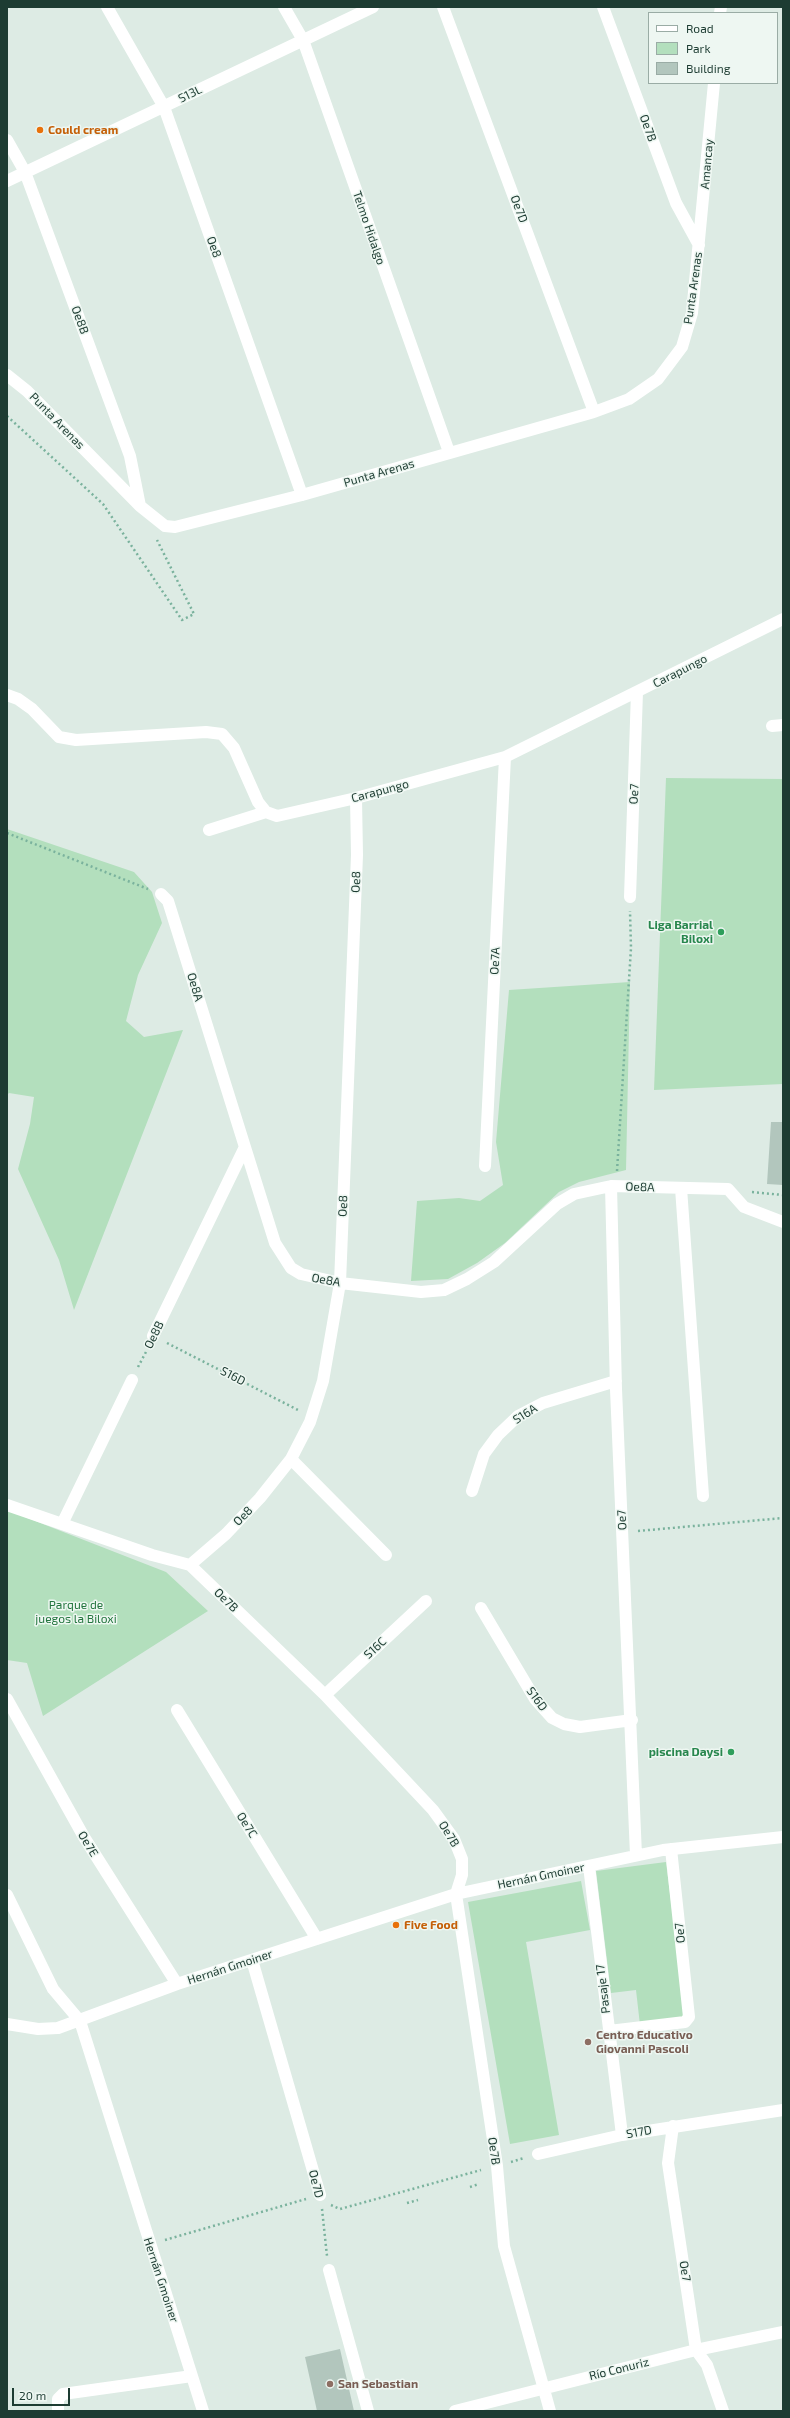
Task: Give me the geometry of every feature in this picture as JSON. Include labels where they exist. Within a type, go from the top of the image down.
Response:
[{"type":"street","name":"Oe8","points":[[107,7],[164,107],[302,495]]},
{"type":"street","name":"Telmo Hidalgo","points":[[284,7],[303,40],[449,452]]},
{"type":"street","name":"S13L","points":[[7,181],[373,7]]},
{"type":"street","name":"Oe7D","points":[[443,7],[594,412]]},
{"type":"street","name":"Oe7B","points":[[603,7],[676,203],[700,245]]},
{"type":"street","name":"Amancay","points":[[700,245],[714,84]]},
{"type":"street","name":"Oe8B","points":[[7,140],[25,172],[130,456],[140,506]]},
{"type":"street","name":"Punta Arenas","points":[[7,375],[27,391],[140,506],[165,526],[175,527],[302,495],[594,412],[629,399],[658,379],[682,347],[692,313],[700,245]]},
{"type":"street","name":"Carapungo","points":[[266,812],[277,816],[356,798],[505,757],[783,619]]},
{"type":"street","name":"Oe7","points":[[630,897],[637,692]]},
{"type":"street","points":[[7,696],[18,699],[32,709],[59,737],[76,740],[206,732],[222,734],[234,748],[258,802],[266,812],[209,830]]},
{"type":"street","name":"Oe7A","points":[[485,1166],[505,757]]},
{"type":"street","name":"Oe8","points":[[190,1565],[226,1534],[260,1498],[291,1458],[312,1417],[322,1381],[340,1283],[357,855],[356,798]]},
{"type":"street","name":"Oe8A","points":[[161,894],[168,902],[279,1252],[291,1268],[301,1274],[340,1283],[421,1292],[444,1290],[467,1280],[494,1262],[557,1204],[574,1194],[613,1186],[728,1189]]},
{"type":"street","name":"Oe8B","points":[[153,1336],[245,1147]]},
{"type":"street","name":"Oe7","points":[[613,1186],[616,1382],[632,1720],[636,1855]]},
{"type":"street","points":[[681,1188],[703,1496]]},
{"type":"street","points":[[728,1189],[744,1207],[783,1222]]},
{"type":"street","points":[[62,1524],[132,1380]]},
{"type":"street","name":"S16A","points":[[472,1491],[484,1454],[498,1435],[518,1416],[543,1403],[616,1382]]},
{"type":"street","points":[[291,1458],[386,1555]]},
{"type":"street","name":"Oe7B","points":[[7,1505],[152,1555],[190,1565],[325,1696],[433,1810],[454,1839],[462,1859],[462,1875],[456,1894],[497,2166],[504,2246],[550,2411]]},
{"type":"street","name":"S16C","points":[[325,1696],[426,1601]]},
{"type":"street","name":"S16D","points":[[481,1608],[535,1699],[552,1718],[564,1724],[580,1727],[632,1720]]},
{"type":"street","name":"Oe7E","points":[[7,1699],[84,1837],[177,1984]]},
{"type":"street","name":"Oe7C","points":[[176,1710],[318,1939]]},
{"type":"street","name":"Hernán Gmoiner","points":[[203,2411],[80,2021],[177,1984],[456,1894],[636,1855],[671,1849],[783,1837]]},
{"type":"street","name":"Oe7","points":[[609,2031],[685,2022],[690,2017],[671,1849]]},
{"type":"street","name":"Pasaje 17","points":[[589,1866],[622,2135]]},
{"type":"street","points":[[7,1895],[53,1989],[80,2021],[58,2028],[38,2029],[7,2024]]},
{"type":"street","name":"Oe7D","points":[[252,1960],[320,2195]]},
{"type":"street","name":"S17D","points":[[538,2154],[622,2135],[783,2110]]},
{"type":"street","name":"Oe7","points":[[673,2126],[668,2163],[696,2350],[707,2365],[723,2411]]},
{"type":"street","points":[[329,2270],[368,2411]]},
{"type":"street","name":"Río Conuriz","points":[[455,2411],[696,2350],[783,2332]]},
{"type":"street","points":[[58,2411],[58,2399],[63,2394],[192,2376]]},
{"type":"path","points":[[7,416],[103,504],[182,620],[194,614],[153,533]]},
{"type":"path","points":[[7,833],[161,894]]},
{"type":"path","points":[[613,1186],[631,948],[630,897]]},
{"type":"path","points":[[728,1189],[783,1195]]},
{"type":"path","name":"Oe8B","points":[[132,1380],[153,1336]]},
{"type":"path","name":"S16D","points":[[153,1336],[312,1417]]},
{"type":"path","points":[[633,1532],[783,1518]]},
{"type":"path","points":[[150,2245],[320,2195],[333,2207],[340,2208],[538,2154]]},
{"type":"path","points":[[470,2187],[479,2184]]},
{"type":"path","name":"Oe7D","points":[[320,2195],[329,2270]]},
{"type":"path","points":[[407,2203],[418,2200]]},
{"type":"green space","name":"Liga Barrial Biloxi","points":[[666,778],[783,779],[783,1084],[654,1090]]},
{"type":"green space","points":[[7,829],[134,872],[152,892],[162,923],[138,975],[126,1021],[144,1037],[183,1030],[74,1310],[59,1260],[18,1169],[30,1124],[34,1097],[9,1093],[7,1095]]},
{"type":"green space","points":[[630,982],[626,1170],[579,1182],[559,1192],[505,1243],[477,1263],[448,1279],[411,1281],[417,1201],[459,1198],[480,1201],[503,1185],[496,1142],[509,990]]},
{"type":"green space","name":"Parque de juegos la Biloxi","points":[[7,1510],[166,1572],[208,1611],[43,1716],[27,1663],[7,1660]]},
{"type":"green space","points":[[666,1862],[686,2019],[640,2025],[636,1990],[611,1993],[596,1871]]},
{"type":"green space","points":[[581,1881],[590,1930],[526,1942],[559,2135],[510,2144],[468,1902]]},
{"type":"building","points":[[771,1122],[783,1122],[783,1185],[767,1184]]},
{"type":"building","name":"San Sebastian","points":[[340,2349],[354,2411],[317,2411],[305,2357]]},
{"type":"place","name":"Could cream","points":[[40,130]]},
{"type":"place","name":"Liga Barrial Biloxi","points":[[721,932]]},
{"type":"place","name":"piscina Daysi","points":[[731,1752]]},
{"type":"place","name":"Five Food","points":[[396,1925]]},
{"type":"place","name":"Centro Educativo Giovanni Pascoli","points":[[588,2042]]},
{"type":"place","name":"San Sebastian","points":[[330,2384]]}]
